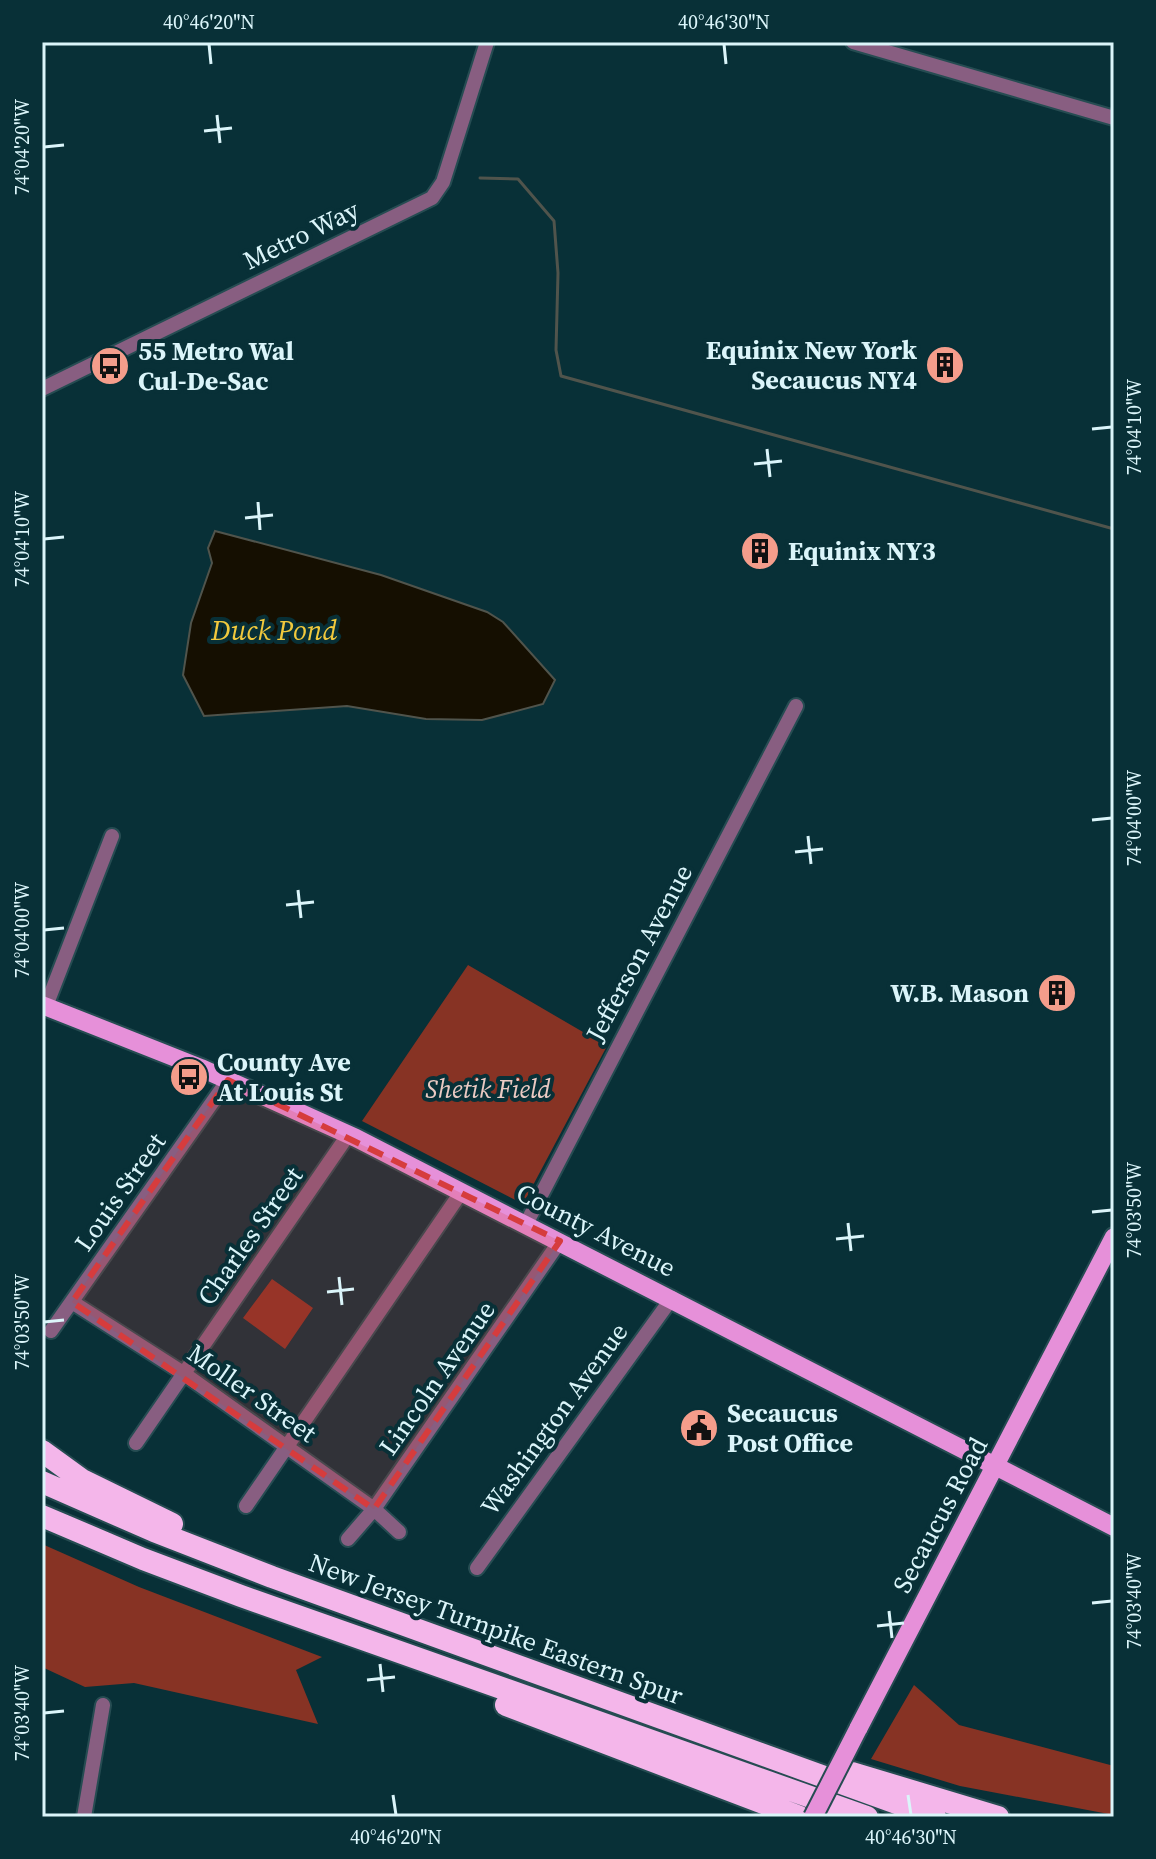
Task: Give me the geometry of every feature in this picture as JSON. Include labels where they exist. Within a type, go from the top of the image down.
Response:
[{"type":"highway","points":[[42,1451],[82,1480],[272,1577]]},
{"type":"highway","name":"New Jersey Turnpike Eastern Spur","points":[[42,1482],[142,1526],[272,1577],[935,1817]]},
{"type":"highway","name":"New Jersey Turnpike Eastern Spur","points":[[42,1516],[169,1569],[867,1817]]},
{"type":"highway","points":[[398,1652],[472,1691],[800,1817]]},
{"type":"highway","points":[[745,1750],[820,1763],[998,1817]]},
{"type":"highway","points":[[686,1753],[745,1784],[833,1817]]},
{"type":"main road","name":"County Avenue","points":[[44,1006],[228,1080],[348,1135],[672,1298],[1114,1527]]},
{"type":"main road","name":"Secaucus Road","points":[[813,1817],[1114,1237]]},
{"type":"street","name":"Metro Way","points":[[42,389],[432,198],[443,182],[487,42]]},
{"type":"street","points":[[853,42],[1114,118]]},
{"type":"street","name":"Jefferson Avenue","points":[[526,1224],[796,706]]},
{"type":"street","points":[[44,1006],[112,836]]},
{"type":"street","name":"Louis Street","points":[[51,1331],[228,1080]]},
{"type":"street","name":"Charles Street","points":[[136,1443],[348,1135]]},
{"type":"street","points":[[246,1506],[462,1191]]},
{"type":"street","name":"Lincoln Avenue","points":[[348,1539],[374,1509],[560,1241]]},
{"type":"street","name":"Washington Avenue","points":[[477,1568],[672,1298]]},
{"type":"street","name":"Moller Street","points":[[72,1302],[183,1373],[374,1509],[399,1532]]},
{"type":"street","points":[[84,1817],[103,1705]]},
{"type":"highlighted area","points":[[228,1080],[560,1241],[374,1509],[72,1302]]},
{"type":"green space","name":"Shetik Field","points":[[468,965],[607,1046],[523,1204],[362,1121]]},
{"type":"green space","points":[[272,1279],[313,1308],[285,1349],[243,1318]]},
{"type":"green space","points":[[42,1544],[139,1587],[322,1657],[296,1670],[318,1724],[134,1683],[85,1687],[42,1667]]},
{"type":"green space","points":[[914,1685],[959,1725],[1114,1766],[1114,1815],[960,1786],[871,1759]]},
{"type":"water","name":"Duck Pond","points":[[215,531],[381,575],[487,612],[503,622],[555,680],[543,704],[482,720],[426,719],[347,706],[204,716],[183,675],[191,623],[212,563],[208,548]]},
{"type":"waterway","points":[[480,178],[518,179],[554,221],[558,273],[556,350],[561,376],[1114,529]]},
{"type":"place","name":"Equinix New York Secaucus NY4","points":[[945,365]]},
{"type":"place","name":"55 Metro Wal Cul-De-Sac","points":[[110,366]]},
{"type":"place","name":"Equinix NY3","points":[[760,551]]},
{"type":"place","name":"W.B. Mason","points":[[1057,993]]},
{"type":"place","name":"County Ave At Louis St","points":[[189,1077]]},
{"type":"place","name":"Secaucus Post Office","points":[[699,1428]]}]
